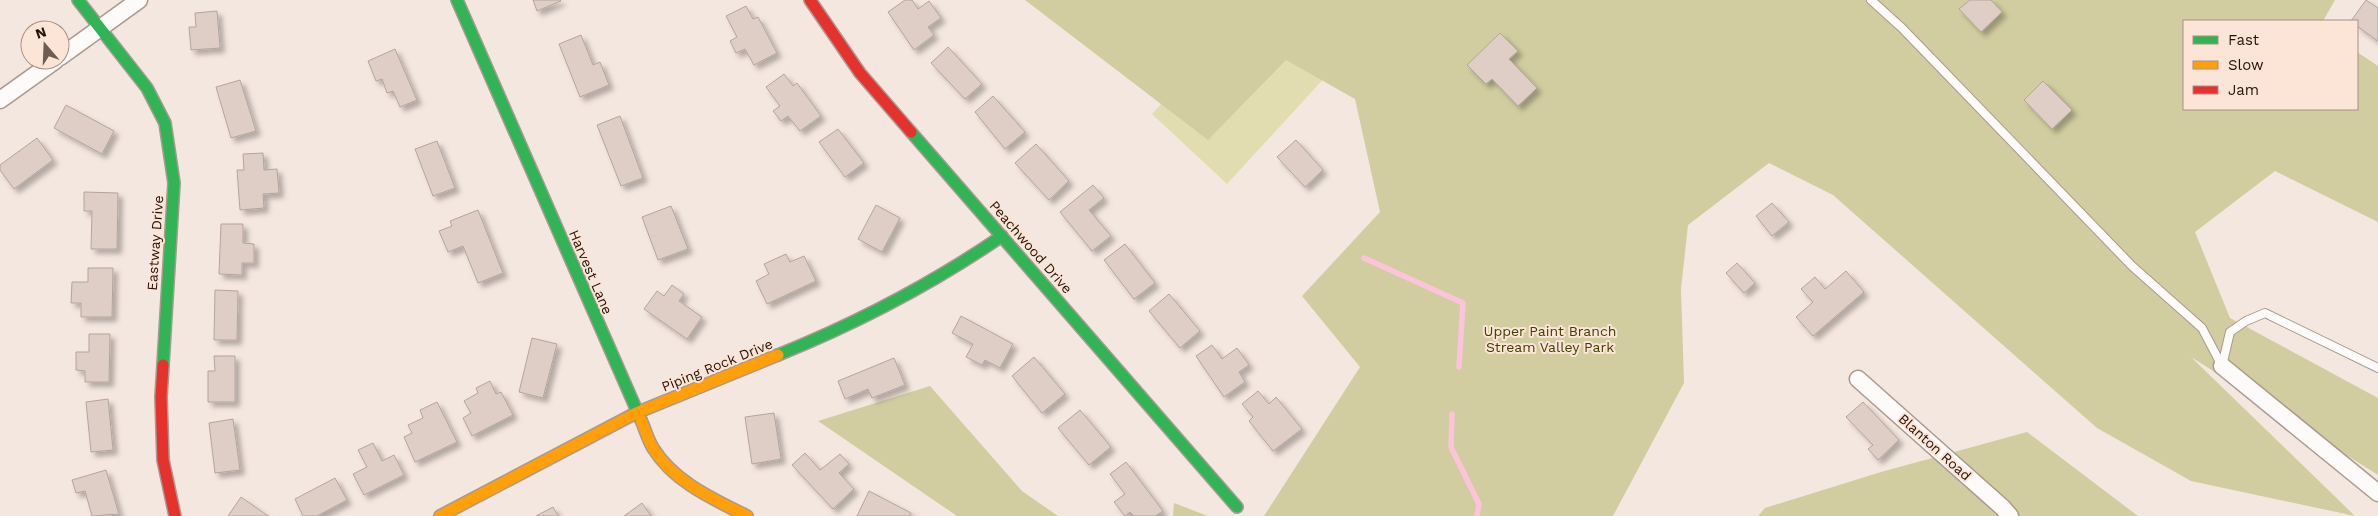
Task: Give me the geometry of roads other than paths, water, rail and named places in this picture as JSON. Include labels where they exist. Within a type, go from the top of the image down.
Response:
[{"type":"street","name":"Eastway Drive","points":[[78,0],[147,88],[165,123],[170,142],[174,183],[161,397],[163,460],[176,516]]},
{"type":"street","points":[[70,50],[139,0]]},
{"type":"street","name":"Harvest Lane","points":[[457,0],[636,413],[653,448],[675,476],[690,487],[746,516]]},
{"type":"street","name":"Peachwood Drive","points":[[810,0],[860,73],[1237,507]]},
{"type":"street","points":[[0,100],[42,70]]},
{"type":"street","name":"Piping Rock Drive","points":[[440,516],[636,413],[841,329],[955,268],[1002,236]]},
{"type":"street","points":[[2222,366],[2378,493]]},
{"type":"street","name":"Blanton Road","points":[[1858,379],[2010,516]]},
{"type":"lane","points":[[1871,0],[1902,28],[2132,266],[2202,328],[2222,366]]},
{"type":"lane","points":[[2222,366],[2230,332],[2246,321],[2265,313],[2378,368]]},
{"type":"waterway","points":[[1364,258],[1463,303],[1459,367]]},
{"type":"waterway","points":[[1452,414],[1451,447],[1479,504],[1477,516]]},
{"type":"park label","name":"Upper Paint Branch Stream Valley Park","points":[[1550,340]]}]
